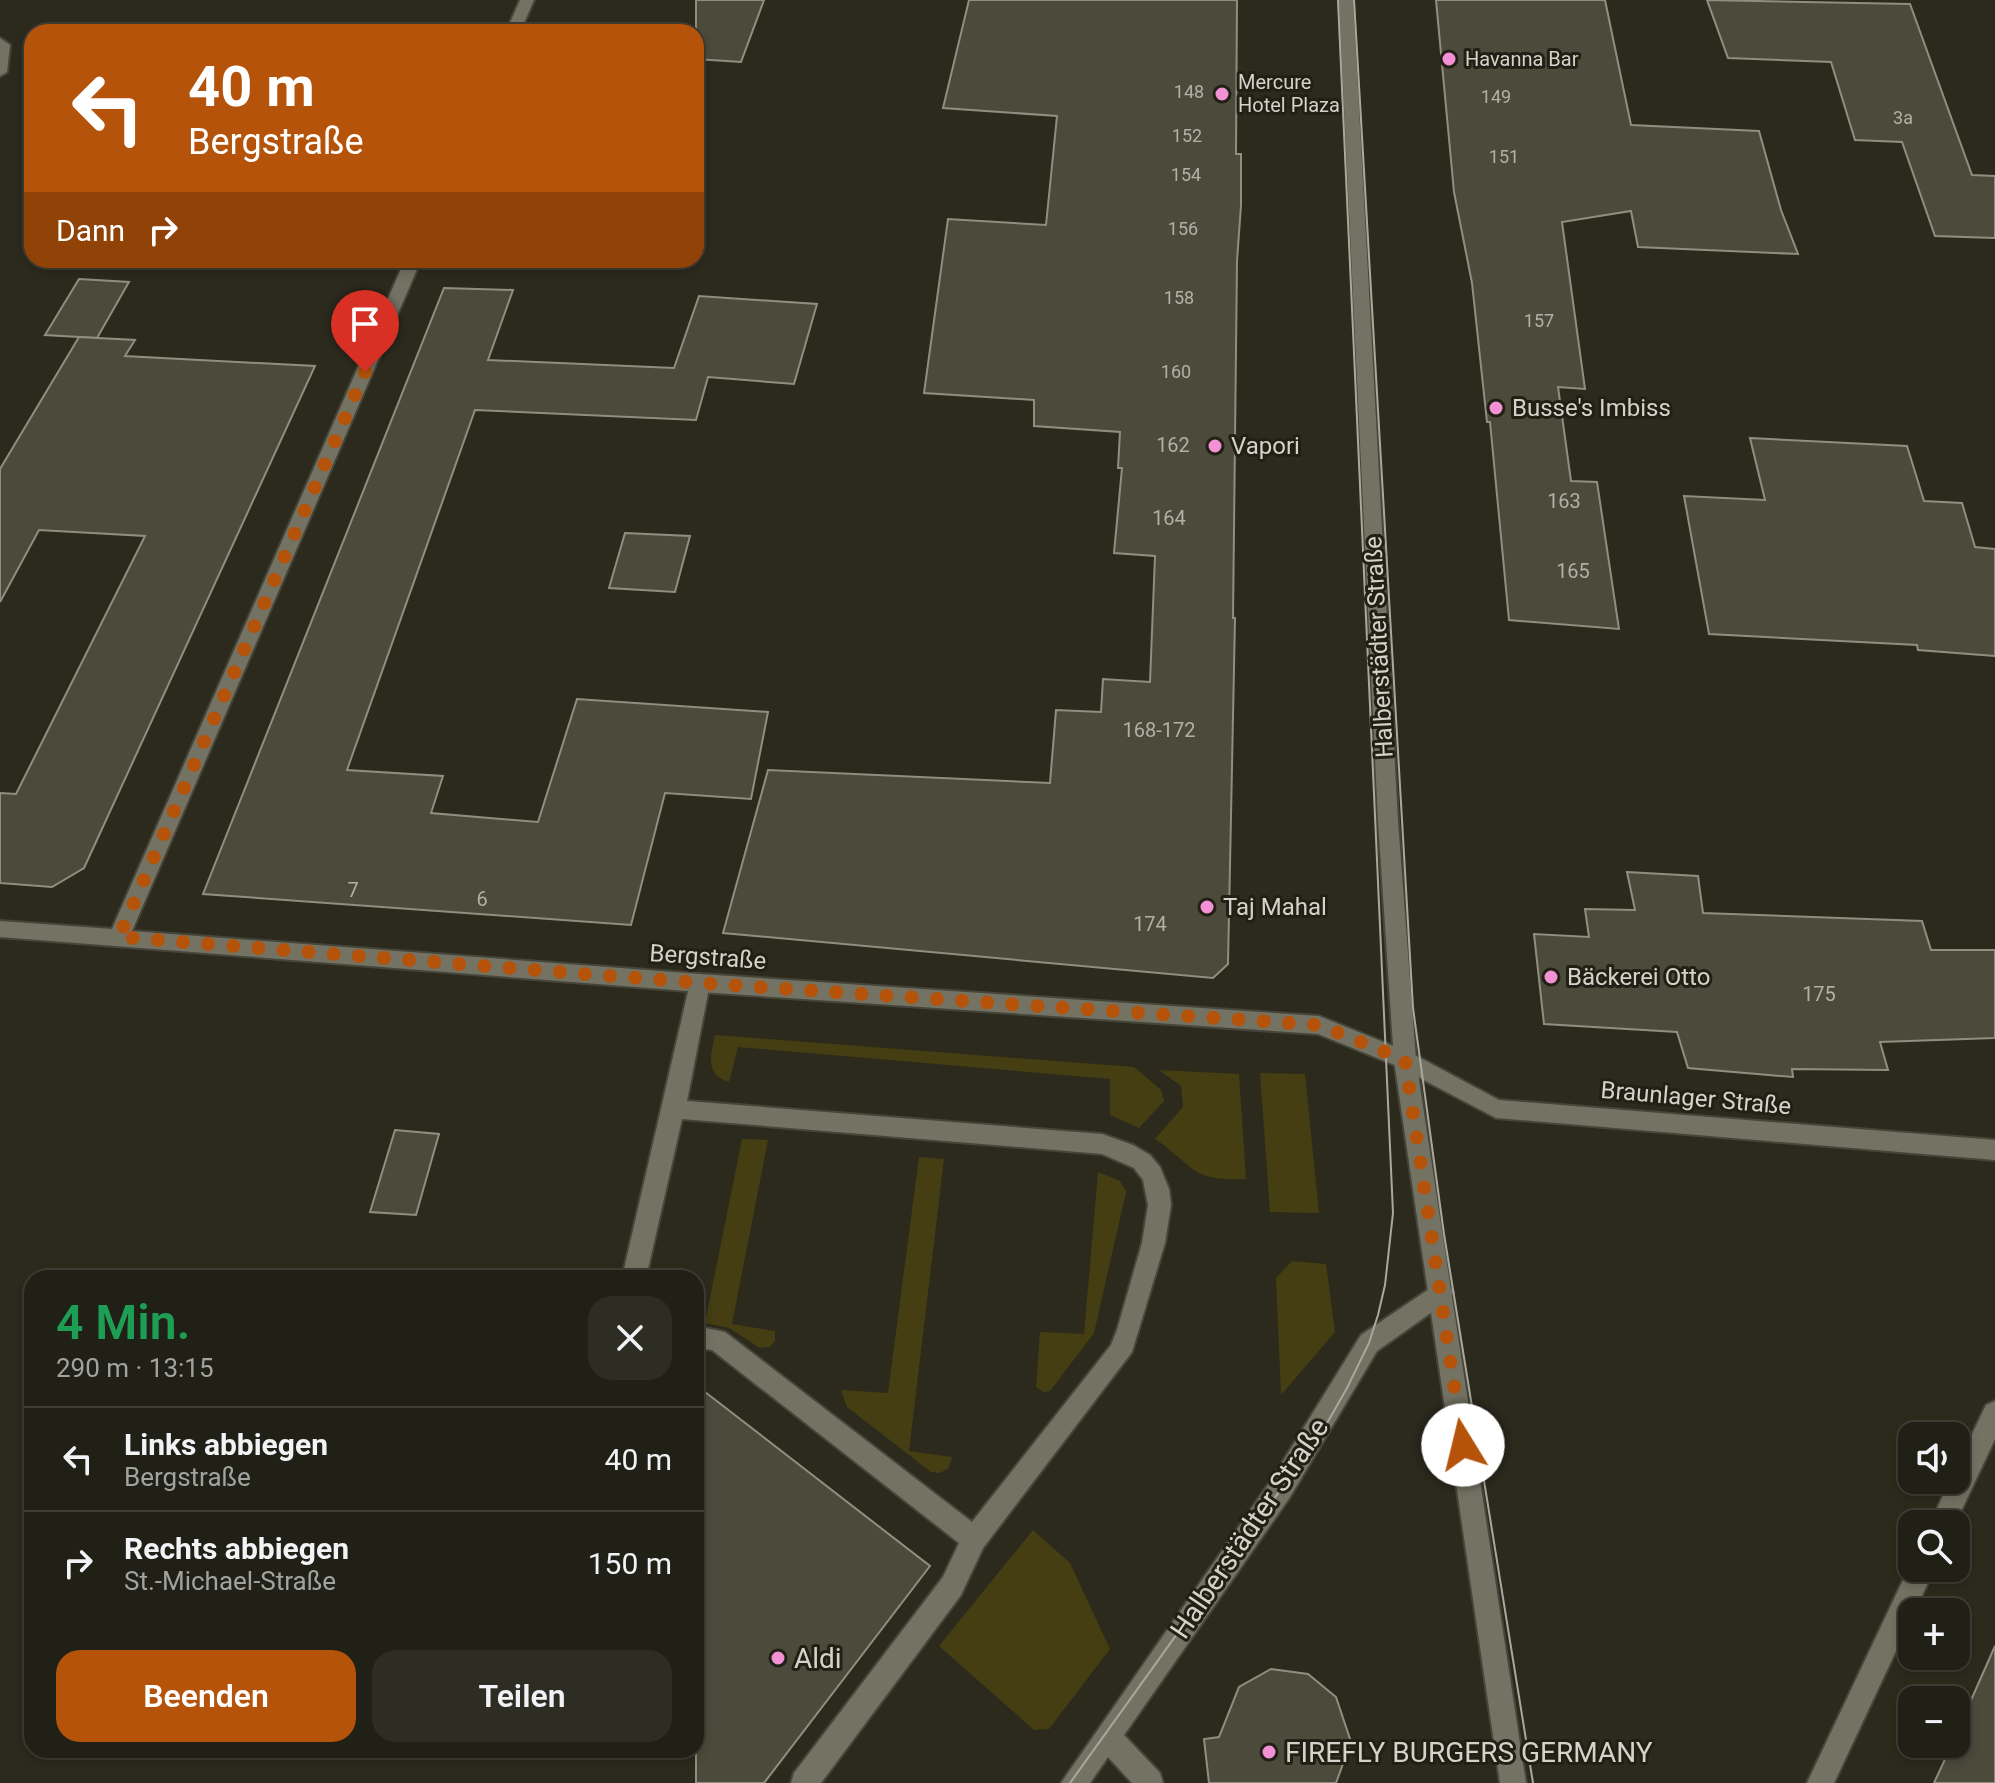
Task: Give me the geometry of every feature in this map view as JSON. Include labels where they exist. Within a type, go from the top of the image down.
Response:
[{"type":"street","points":[[516,24],[527,0]]},
{"type":"street","name":"Halberstädter Straße","points":[[1346,0],[1390,850],[1405,1060],[1513,1783]]},
{"type":"street","points":[[0,42],[3,45],[0,72]]},
{"type":"street","points":[[119,937],[410,268]]},
{"type":"street","name":"Bergstraße","points":[[0,929],[700,983],[1319,1025],[1405,1060]]},
{"type":"street","points":[[636,1270],[700,983]]},
{"type":"street","name":"Braunlager Straße","points":[[1405,1060],[1496,1109],[1995,1150]]},
{"type":"street","points":[[674,1109],[1102,1144],[1132,1152],[1153,1176],[1160,1191],[1161,1219],[1133,1320],[1120,1352],[974,1539],[952,1586],[804,1783]]},
{"type":"street","name":"Halberstädter Straße","points":[[1074,1783],[1281,1488],[1369,1343],[1441,1292]]},
{"type":"street","points":[[704,1338],[717,1340],[974,1539]]},
{"type":"street","points":[[1949,1510],[1995,1413]]},
{"type":"street","points":[[1820,1783],[1915,1582]]},
{"type":"street","points":[[1107,1736],[1150,1783]]},
{"type":"shaded area","points":[[715,1035],[1134,1067],[1161,1090],[1164,1101],[1139,1128],[1110,1115],[1110,1079],[738,1047],[729,1082],[716,1074],[711,1063]]},
{"type":"shaded area","points":[[1159,1070],[1239,1074],[1246,1179],[1203,1175],[1155,1139],[1183,1107],[1181,1086]]},
{"type":"shaded area","points":[[1260,1073],[1305,1074],[1319,1213],[1270,1212]]},
{"type":"shaded area","points":[[742,1139],[768,1140],[732,1324],[775,1331],[775,1341],[770,1347],[760,1348],[729,1328],[705,1323]]},
{"type":"shaded area","points":[[919,1157],[944,1159],[909,1451],[952,1457],[948,1469],[939,1473],[931,1472],[847,1407],[841,1390],[888,1393]]},
{"type":"shaded area","points":[[1098,1172],[1120,1181],[1126,1192],[1094,1333],[1050,1391],[1044,1392],[1036,1387],[1040,1332],[1084,1334]]},
{"type":"shaded area","points":[[1292,1261],[1326,1264],[1335,1332],[1281,1395],[1276,1278]]},
{"type":"shaded area","points":[[1033,1530],[1070,1563],[1110,1649],[1049,1729],[1034,1730],[939,1646]]},
{"type":"building","points":[[696,0],[764,0],[741,62],[704,60],[704,24],[696,24]]},
{"type":"building","points":[[969,0],[1237,0],[1236,154],[1241,154],[1241,205],[1237,261],[1235,618],[1228,964],[1213,978],[723,933],[768,770],[1050,783],[1056,710],[1101,712],[1103,679],[1150,682],[1155,556],[1114,553],[1122,468],[1118,468],[1120,432],[1034,426],[1034,400],[924,393],[948,219],[1046,225],[1057,116],[943,108]]},
{"type":"building","points":[[1436,0],[1605,0],[1631,125],[1759,131],[1781,210],[1798,254],[1638,247],[1631,211],[1562,222],[1585,389],[1558,387],[1571,481],[1597,482],[1619,629],[1509,620],[1490,422],[1487,422],[1472,283],[1454,192]]},
{"type":"building","points":[[1707,0],[1910,4],[1972,175],[1995,176],[1995,238],[1935,236],[1902,142],[1855,140],[1831,62],[1728,58]]},
{"type":"building","points":[[79,279],[129,282],[97,338],[45,335]]},
{"type":"building","points":[[444,288],[513,290],[488,360],[674,368],[699,296],[817,304],[794,384],[708,377],[696,420],[475,410],[347,770],[443,776],[431,813],[538,822],[577,699],[768,712],[751,799],[665,793],[631,925],[203,894]]},
{"type":"building","points":[[79,337],[135,340],[125,356],[315,366],[84,868],[52,887],[0,883],[0,793],[16,794],[145,536],[39,530],[0,602],[0,469]]},
{"type":"building","points":[[1750,438],[1907,446],[1924,501],[1962,503],[1975,547],[1995,549],[1995,656],[1918,650],[1917,645],[1709,634],[1684,496],[1765,500]]},
{"type":"building","points":[[625,533],[690,536],[675,592],[609,588]]},
{"type":"building","points":[[1627,872],[1698,876],[1703,913],[1922,921],[1931,950],[1995,950],[1995,1038],[1880,1042],[1888,1070],[1792,1069],[1793,1077],[1688,1068],[1677,1032],[1544,1024],[1534,934],[1589,937],[1585,909],[1635,910]]},
{"type":"building","points":[[395,1130],[439,1134],[416,1215],[370,1212]]},
{"type":"building","name":"Aldi","points":[[704,1391],[930,1566],[764,1783],[696,1783],[696,1758],[704,1758]]},
{"type":"building","points":[[1995,1646],[1995,1783],[1934,1783],[1946,1758],[1970,1758],[1970,1702]]},
{"type":"building","points":[[1271,1669],[1308,1674],[1336,1697],[1351,1742],[1336,1783],[1209,1783],[1204,1739],[1219,1737],[1239,1687]]},
{"type":"tram line","points":[[1070,1783],[1322,1432],[1369,1343],[1385,1285],[1393,1213],[1338,0]]},
{"type":"tram line","points":[[1354,0],[1413,1008],[1444,1234],[1533,1783]]},
{"type":"place","name":"Havanna Bar","points":[[1449,59]]},
{"type":"place","name":"Mercure Hotel Plaza","points":[[1222,94]]},
{"type":"place","name":"Busse's Imbiss","points":[[1496,408]]},
{"type":"place","name":"Vapori","points":[[1215,446]]},
{"type":"place","name":"Taj Mahal","points":[[1207,907]]},
{"type":"place","name":"Bäckerei Otto","points":[[1551,977]]},
{"type":"place","name":"Aldi","points":[[778,1658]]},
{"type":"place","name":"FIREFLY BURGERS GERMANY","points":[[1269,1752]]},
{"type":"route","points":[[365,372],[119,937],[700,983],[1319,1025],[1405,1060],[1463,1445]]}]
